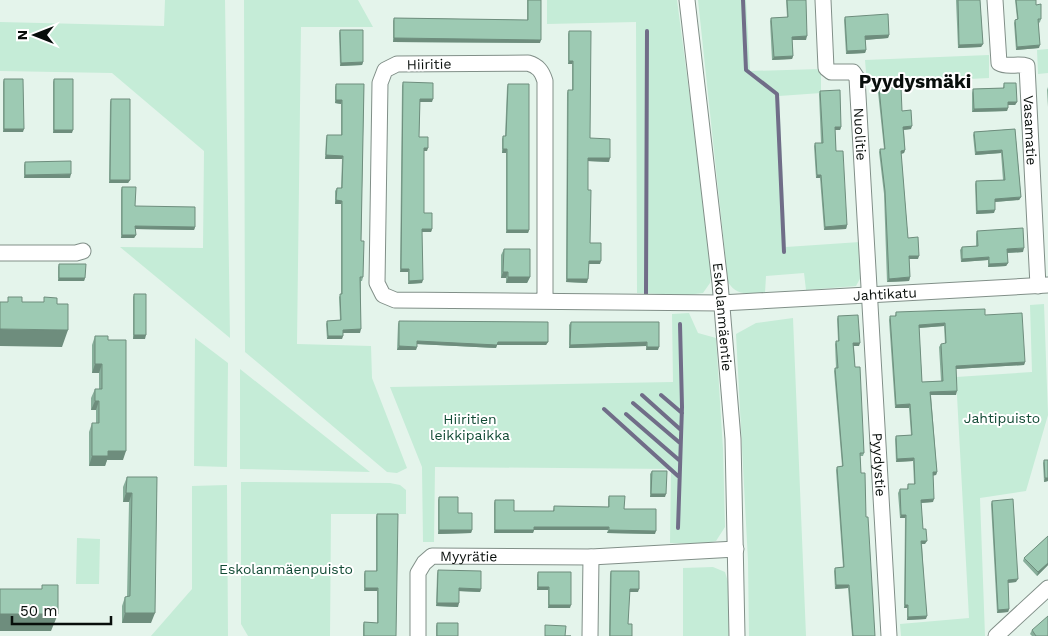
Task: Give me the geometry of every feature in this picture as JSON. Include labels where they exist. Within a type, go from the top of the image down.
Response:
[{"type":"street","name":"Eskolanmäentie","points":[[687,0],[721,303],[733,439],[737,636]]},
{"type":"street","name":"Nuolitie","points":[[823,0],[826,68],[831,72],[853,72],[857,78],[870,295]]},
{"type":"street","name":"Vasamatie","points":[[995,0],[999,63],[1003,65],[1021,64],[1027,66],[1043,286]]},
{"type":"street","name":"Hiiritie","points":[[545,301],[545,81],[542,71],[528,63],[397,64],[385,70],[380,83],[377,284],[383,295],[395,300],[721,303]]},
{"type":"street","points":[[0,253],[76,253],[83,251]]},
{"type":"street","name":"Jahtikatu","points":[[721,303],[1043,286]]},
{"type":"street","name":"Pyydystie","points":[[870,295],[889,636]]},
{"type":"street","name":"Myyrätie","points":[[418,636],[418,573],[424,563],[432,556],[591,557],[736,549]]},
{"type":"street","points":[[590,636],[591,557]]},
{"type":"street","points":[[996,636],[1048,588]]},
{"type":"green space","points":[[165,0],[225,0],[230,338],[120,247],[203,248],[204,151],[112,73],[0,71],[0,22],[164,26]]},
{"type":"green space","points":[[244,0],[358,0],[373,27],[301,27],[297,344],[371,346],[372,378],[407,468],[397,473],[387,472],[245,352]]},
{"type":"green space","points":[[547,0],[677,0],[712,266],[710,283],[703,293],[687,295],[637,293],[636,22],[547,24]]},
{"type":"green space","points":[[698,0],[746,0],[750,71],[821,69],[821,93],[779,96],[786,247],[860,242],[862,275],[856,286],[806,290],[804,273],[766,276],[765,293],[740,292],[735,290],[728,282]]},
{"type":"green space","points":[[1048,49],[1048,73],[1038,74],[1037,50]]},
{"type":"green space","points":[[989,55],[989,78],[867,84],[865,60]]},
{"type":"green space","name":"Jahtipuisto","points":[[1044,304],[1048,415],[1026,491],[980,498],[985,636],[901,636],[900,624],[969,618],[956,377],[1032,372],[1030,305]]},
{"type":"green space","name":"Hiiritien leikkipaikka","points":[[689,313],[698,333],[716,338],[723,449],[725,527],[716,541],[703,544],[670,543],[671,469],[435,467],[434,542],[423,542],[422,467],[390,387],[673,382],[672,314]]},
{"type":"green space","points":[[793,318],[806,636],[749,636],[748,561],[736,334],[756,323]]},
{"type":"green space","points":[[195,338],[228,363],[227,467],[194,466]]},
{"type":"green space","points":[[240,369],[370,472],[240,469]]},
{"type":"green space","name":"Eskolanmäenpuisto","points":[[241,482],[390,483],[400,485],[406,490],[406,514],[331,514],[330,636],[248,636],[241,624]]},
{"type":"green space","points":[[227,485],[228,636],[151,636],[192,589],[192,486]]},
{"type":"green space","points":[[77,538],[100,539],[99,584],[76,584]]},
{"type":"green space","points":[[713,567],[725,572],[730,588],[731,636],[683,636],[683,568]]},
{"type":"building","points":[[528,0],[541,0],[541,40],[394,38],[394,18],[528,20]]},
{"type":"building","points":[[787,0],[806,0],[807,36],[792,37],[793,56],[774,57],[771,18],[788,17]]},
{"type":"building","points":[[958,0],[980,0],[983,44],[959,45]]},
{"type":"building","points":[[1016,0],[1036,0],[1036,5],[1041,4],[1041,19],[1038,19],[1040,45],[1017,47],[1015,20],[1018,19]]},
{"type":"building","points":[[888,14],[889,35],[865,36],[866,50],[847,51],[845,17]]},
{"type":"building","points":[[340,30],[363,30],[363,62],[341,63]]},
{"type":"building","points":[[569,31],[591,31],[590,138],[610,139],[610,158],[588,158],[588,190],[591,190],[590,243],[601,243],[601,261],[589,261],[588,279],[567,279],[568,90],[573,90],[573,61],[569,61]]},
{"type":"building","points":[[4,79],[23,79],[24,129],[4,129]]},
{"type":"building","points":[[54,79],[73,79],[73,130],[54,130]]},
{"type":"building","points":[[403,82],[433,83],[433,99],[420,99],[419,137],[428,137],[428,148],[424,148],[424,213],[432,213],[432,229],[422,229],[423,280],[409,281],[409,269],[401,269]]},
{"type":"building","points":[[1004,83],[1016,83],[1017,102],[1008,102],[1008,108],[974,109],[973,89],[1004,88]]},
{"type":"building","points":[[336,84],[364,84],[361,241],[364,241],[363,277],[360,277],[361,329],[343,330],[343,336],[328,336],[327,321],[341,320],[340,294],[342,294],[342,201],[336,200],[337,188],[342,188],[343,156],[326,155],[327,135],[342,135],[342,100],[336,100]]},
{"type":"building","points":[[508,84],[529,84],[529,230],[507,230],[507,149],[503,149],[503,136],[506,136]]},
{"type":"building","points":[[901,87],[902,111],[911,110],[912,126],[903,127],[905,150],[901,151],[908,238],[918,237],[919,256],[909,256],[910,277],[889,279],[885,191],[880,149],[885,149],[879,88]]},
{"type":"building","points":[[840,90],[841,127],[835,127],[836,151],[843,151],[847,225],[825,227],[821,175],[817,175],[815,143],[823,143],[820,91]]},
{"type":"building","points":[[111,99],[130,99],[130,180],[110,180]]},
{"type":"building","points":[[1015,129],[1021,197],[995,199],[995,210],[977,211],[976,181],[1005,180],[1002,150],[976,152],[974,132]]},
{"type":"building","points":[[71,161],[71,174],[25,175],[25,162]]},
{"type":"building","points":[[122,187],[136,187],[135,206],[195,207],[195,227],[135,226],[136,235],[122,235]]},
{"type":"building","points":[[1023,228],[1024,248],[1007,249],[1008,263],[989,264],[989,257],[962,259],[962,247],[978,246],[977,231]]},
{"type":"building","points":[[504,249],[530,249],[530,277],[508,277],[508,272],[503,272]]},
{"type":"building","points":[[59,264],[86,264],[85,278],[59,278]]},
{"type":"building","points":[[134,294],[146,294],[146,335],[134,335]]},
{"type":"building","points":[[8,297],[22,297],[22,302],[44,302],[44,297],[57,298],[57,304],[68,304],[68,330],[0,329],[0,302],[8,302]]},
{"type":"building","points":[[985,309],[985,315],[1022,313],[1025,362],[956,366],[957,391],[930,392],[937,472],[933,472],[934,499],[921,500],[923,529],[926,529],[927,541],[921,541],[927,616],[908,617],[908,605],[905,605],[906,515],[901,515],[900,489],[908,489],[908,484],[915,484],[914,458],[897,459],[896,436],[912,435],[910,404],[896,405],[890,316],[896,316],[896,312]],"holes":[[[945,323],[946,343],[941,344],[943,381],[922,382],[919,325]]]},
{"type":"building","points":[[858,315],[860,343],[853,343],[855,367],[860,367],[864,453],[860,453],[861,473],[865,473],[866,517],[868,517],[875,636],[853,636],[849,585],[836,585],[835,568],[844,567],[837,467],[843,466],[835,368],[838,368],[836,341],[839,341],[838,316]]},
{"type":"building","points":[[399,321],[548,322],[548,342],[498,342],[497,345],[417,341],[417,347],[399,346]]},
{"type":"building","points":[[571,322],[659,322],[659,347],[647,347],[647,342],[570,345]]},
{"type":"building","points":[[95,336],[108,336],[108,340],[126,340],[126,451],[108,451],[108,456],[92,456],[92,423],[99,423],[99,401],[95,401],[95,389],[102,389],[102,364],[95,364]]},
{"type":"building","points":[[1044,460],[1048,460],[1048,478],[1045,478]]},
{"type":"building","points":[[652,471],[667,471],[666,494],[651,494]]},
{"type":"building","points":[[127,477],[157,477],[155,613],[125,613],[125,597],[130,596],[132,493],[126,493]]},
{"type":"building","points":[[609,496],[625,496],[624,509],[656,509],[656,531],[609,530],[609,527],[534,527],[534,530],[495,530],[495,500],[514,500],[514,511],[554,511],[554,506],[609,507]]},
{"type":"building","points":[[439,497],[458,497],[458,513],[472,513],[472,530],[439,530]]},
{"type":"building","points":[[1013,499],[1018,579],[1008,580],[1009,609],[998,610],[992,501]]},
{"type":"building","points":[[377,514],[398,514],[396,636],[364,636],[364,622],[378,623],[378,588],[365,588],[365,571],[377,571]]},
{"type":"building","points":[[1048,536],[1048,563],[1038,572],[1024,558]]},
{"type":"building","points":[[438,570],[481,571],[481,589],[459,588],[459,603],[437,603]]},
{"type":"building","points":[[611,571],[639,571],[639,589],[630,589],[628,624],[632,624],[632,636],[610,636]]},
{"type":"building","points":[[538,572],[571,572],[571,605],[549,605],[549,587],[538,587]]},
{"type":"building","points":[[42,585],[58,585],[58,614],[0,614],[0,589],[42,589]]},
{"type":"building","points":[[1048,616],[1048,636],[1036,636],[1032,630]]},
{"type":"building","points":[[437,623],[458,623],[458,636],[437,636]]},
{"type":"building","points":[[545,625],[566,626],[565,636],[545,636]]},
{"type":"waterway","points":[[743,0],[746,70],[777,94],[784,252]]},
{"type":"waterway","points":[[646,294],[647,31]]},
{"type":"waterway","points":[[678,528],[682,407],[680,324]]},
{"type":"waterway","points":[[642,395],[681,430]]},
{"type":"waterway","points":[[661,395],[682,413]]},
{"type":"waterway","points":[[633,403],[680,443]]},
{"type":"waterway","points":[[604,409],[678,476]]},
{"type":"waterway","points":[[626,414],[679,460]]},
{"type":"district","name":"Pyydysmäki","points":[[915,81]]}]
